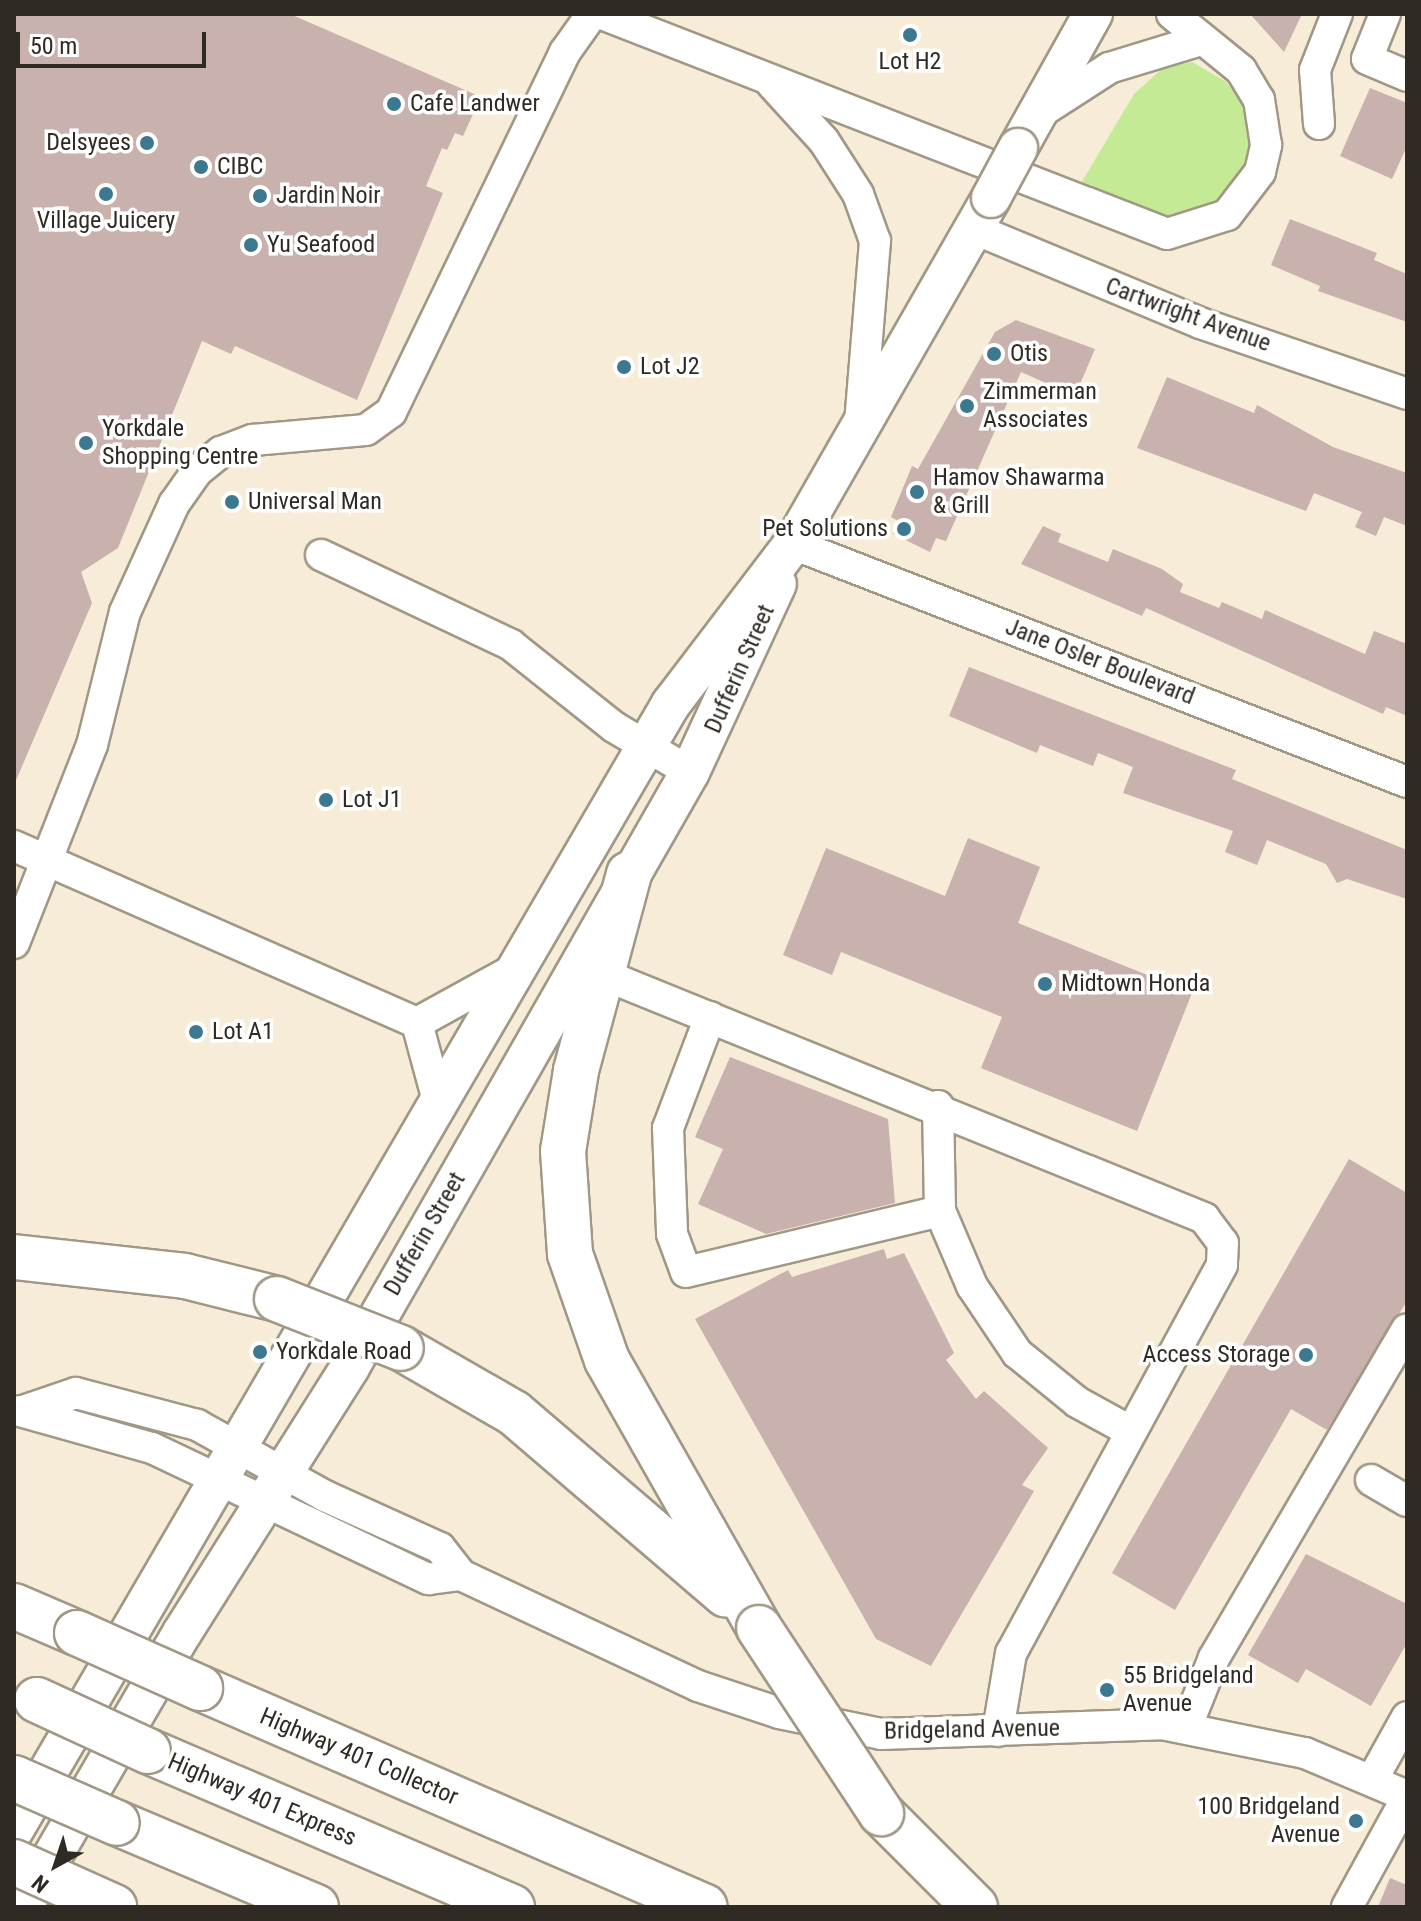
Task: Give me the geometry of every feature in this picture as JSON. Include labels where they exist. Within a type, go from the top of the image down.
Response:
[{"type":"highway","points":[[629,874],[602,974],[563,1151],[570,1254],[607,1360],[759,1628],[881,1813],[975,1907]]},
{"type":"highway","points":[[14,1257],[185,1276],[277,1299],[401,1348],[514,1413],[635,1512],[759,1628]]},
{"type":"highway","name":"Highway 401 Collector","points":[[14,1606],[705,1907]]},
{"type":"highway","name":"Highway 401 Express","points":[[26,1695],[148,1751],[512,1907]]},
{"type":"highway","points":[[14,1778],[316,1907]]},
{"type":"highway","points":[[14,1862],[114,1907]]},
{"type":"main road","name":"Dufferin Street","points":[[14,1830],[437,1097],[646,746],[793,544],[1093,14]]},
{"type":"main road","name":"Dufferin Street","points":[[23,1907],[690,772],[751,652],[793,544]]},
{"type":"street","points":[[14,943],[92,745],[125,612],[196,472],[253,440],[351,433],[391,412],[565,52],[592,14]]},
{"type":"street","points":[[602,14],[1167,234],[1227,215],[1260,172],[1266,145],[1259,100],[1241,70],[1198,41],[1172,14]]},
{"type":"street","points":[[1319,124],[1315,70],[1337,14]]},
{"type":"street","points":[[1385,14],[1367,59],[1407,76]]},
{"type":"street","name":"Dufferin Street","points":[[1027,132],[1109,68],[1198,41]]},
{"type":"street","points":[[768,79],[824,141],[858,194],[875,241],[860,426]]},
{"type":"street","name":"Cartwright Avenue","points":[[981,213],[1187,318],[1407,394]]},
{"type":"street","name":"Jane Osler Boulevard","points":[[793,544],[1407,782]]},
{"type":"street","points":[[321,555],[511,645],[646,746],[690,772]]},
{"type":"street","points":[[14,846],[417,1023]]},
{"type":"street","points":[[417,1023],[513,970]]},
{"type":"street","points":[[602,974],[938,1106],[1204,1218],[1223,1243],[1222,1265],[1011,1653],[998,1731]]},
{"type":"street","points":[[710,1017],[668,1128],[672,1234],[686,1272],[940,1211]]},
{"type":"street","points":[[417,1023],[437,1097]]},
{"type":"street","points":[[938,1106],[940,1211],[972,1286],[1017,1353],[1077,1402],[1130,1431]]},
{"type":"street","points":[[1186,1728],[1214,1658],[1407,1329]]},
{"type":"street","points":[[19,1411],[76,1393],[166,1414],[238,1446],[273,1486]]},
{"type":"street","points":[[19,1411],[152,1448],[218,1479],[273,1486]]},
{"type":"street","points":[[1371,1480],[1407,1501]]},
{"type":"street","name":"Bridgeland Avenue","points":[[273,1486],[440,1548],[461,1575],[698,1686],[779,1713],[881,1734],[1186,1728],[1305,1753],[1407,1797]]},
{"type":"street","points":[[1372,1780],[1407,1717]]},
{"type":"street","points":[[1347,1907],[1407,1797]]},
{"type":"green space","points":[[1192,62],[1225,81],[1251,112],[1257,152],[1228,192],[1196,214],[1156,216],[1080,185],[1134,94],[1163,68]]},
{"type":"building","name":"Yorkdale Shopping Centre","points":[[14,14],[290,14],[481,97],[463,136],[455,133],[447,150],[442,148],[426,186],[443,193],[357,400],[235,346],[231,354],[202,341],[118,548],[81,572],[92,603],[14,785]]},
{"type":"building","points":[[1250,14],[1302,14],[1284,52]]},
{"type":"building","points":[[1370,88],[1407,103],[1407,146],[1392,179],[1340,156]]},
{"type":"building","points":[[1290,219],[1377,253],[1374,260],[1407,274],[1407,322],[1318,291],[1320,286],[1271,265]]},
{"type":"building","points":[[1016,320],[1095,349],[1075,396],[1021,372],[946,541],[936,538],[930,552],[893,534],[898,521],[891,517],[912,466],[918,469],[995,332]]},
{"type":"building","points":[[1167,377],[1254,413],[1257,405],[1333,447],[1407,473],[1407,526],[1384,517],[1376,536],[1355,527],[1362,512],[1314,493],[1306,511],[1137,448]]},
{"type":"building","points":[[1043,526],[1061,534],[1058,542],[1108,562],[1113,549],[1162,569],[1183,584],[1180,592],[1219,608],[1222,602],[1262,619],[1265,610],[1365,654],[1374,631],[1407,644],[1407,716],[1386,707],[1383,714],[1146,608],[1142,616],[1021,564]]},
{"type":"building","points":[[969,667],[1236,770],[1232,779],[1407,850],[1407,899],[1347,879],[1337,883],[1326,864],[1267,840],[1257,865],[1225,852],[1233,831],[1123,793],[1133,767],[1098,753],[1093,766],[1040,745],[1037,753],[949,716]]},
{"type":"building","name":"Midtown Honda","points":[[968,838],[1040,867],[1018,923],[1192,993],[1137,1131],[981,1068],[1002,1017],[841,952],[832,975],[783,955],[826,848],[945,896]]},
{"type":"building","points":[[730,1057],[888,1119],[895,1203],[766,1234],[698,1204],[723,1149],[695,1137]]},
{"type":"building","name":"Access Storage","points":[[1349,1159],[1407,1193],[1407,1301],[1327,1430],[1291,1409],[1175,1610],[1112,1573]]},
{"type":"building","points":[[884,1249],[887,1259],[904,1253],[954,1353],[946,1360],[976,1399],[984,1391],[1048,1448],[1022,1485],[1034,1491],[931,1666],[876,1639],[695,1319],[788,1270],[792,1277]]},
{"type":"building","points":[[1306,1554],[1407,1604],[1407,1643],[1371,1706],[1306,1669],[1298,1683],[1248,1655]]},
{"type":"building","points":[[1390,1878],[1407,1885],[1407,1907],[1378,1907]]},
{"type":"place","name":"Lot H2","points":[[910,35]]},
{"type":"place","name":"Cafe Landwer","points":[[394,104]]},
{"type":"place","name":"Delsyees","points":[[147,143]]},
{"type":"place","name":"CIBC","points":[[201,167]]},
{"type":"place","name":"Village Juicery","points":[[106,194]]},
{"type":"place","name":"Jardin Noir","points":[[260,196]]},
{"type":"place","name":"Yu Seafood","points":[[251,245]]},
{"type":"place","name":"Otis","points":[[994,354]]},
{"type":"place","name":"Lot J2","points":[[624,367]]},
{"type":"place","name":"Zimmerman Associates","points":[[967,406]]},
{"type":"place","name":"Yorkdale Shopping Centre","points":[[86,443]]},
{"type":"place","name":"Hamov Shawarma & Grill","points":[[917,492]]},
{"type":"place","name":"Universal Man","points":[[232,502]]},
{"type":"place","name":"Pet Solutions","points":[[904,529]]},
{"type":"place","name":"Lot J1","points":[[326,800]]},
{"type":"place","name":"Midtown Honda","points":[[1045,984]]},
{"type":"place","name":"Lot A1","points":[[196,1032]]},
{"type":"place","name":"Yorkdale Road","points":[[260,1352]]},
{"type":"place","name":"Access Storage","points":[[1306,1355]]},
{"type":"place","name":"55 Bridgeland Avenue","points":[[1107,1690]]},
{"type":"place","name":"100 Bridgeland Avenue","points":[[1356,1821]]}]
